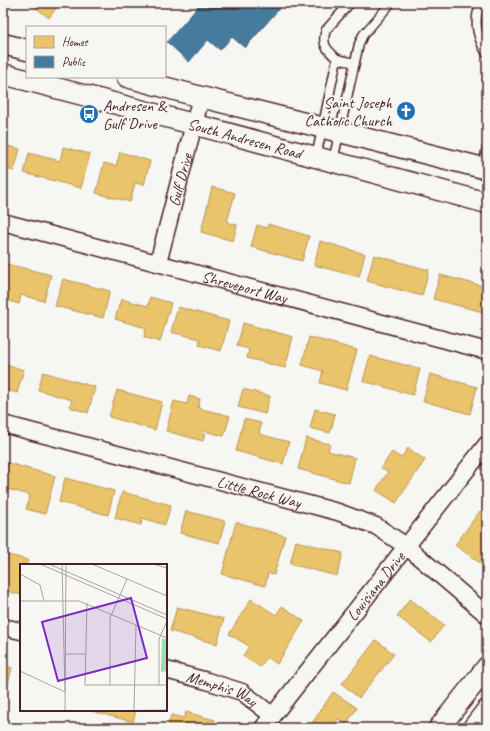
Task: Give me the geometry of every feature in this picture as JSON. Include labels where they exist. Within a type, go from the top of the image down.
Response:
[{"type":"street","points":[[3,44],[26,50]]},
{"type":"street","name":"South Andresen Road","points":[[3,74],[487,203]]},
{"type":"street","name":"South Andresen Road","points":[[130,78],[484,168]]},
{"type":"street","name":"Gulf Drive","points":[[158,264],[201,97]]},
{"type":"street","name":"Shreveport Way","points":[[3,222],[487,351]]},
{"type":"street","name":"Little Rock Way","points":[[3,424],[338,512],[376,526],[406,546],[487,615]]},
{"type":"street","name":"Louisiana Drive","points":[[268,722],[487,444]]},
{"type":"street","points":[[3,626],[20,631]]},
{"type":"street","points":[[439,728],[487,667]]},
{"type":"street","name":"Memphis Way","points":[[167,670],[242,692],[268,722]]},
{"type":"street","points":[[473,728],[487,710]]},
{"type":"lane","points":[[350,3],[326,30],[324,35],[324,45],[337,59],[355,63]]},
{"type":"lane","points":[[324,159],[331,130],[355,63],[359,44],[363,35],[391,3]]},
{"type":"lane","points":[[481,3],[476,19],[477,33],[487,54]]},
{"type":"lane","points":[[324,159],[331,130],[337,59]]},
{"type":"lane","points":[[484,168],[487,148]]},
{"type":"building: Homes","points":[[30,3],[60,3],[49,18]]},
{"type":"building: Homes","points":[[3,145],[20,149],[14,171],[3,168]]},
{"type":"building: Homes","points":[[63,147],[90,154],[81,188],[24,173],[29,153],[60,161]]},
{"type":"building: Homes","points":[[120,152],[150,161],[144,185],[135,183],[130,202],[96,193],[104,163],[116,166]]},
{"type":"building: Homes","points":[[212,187],[235,193],[227,222],[237,225],[233,241],[201,232]]},
{"type":"building: Homes","points":[[268,224],[309,236],[302,261],[251,247],[257,225],[267,228]]},
{"type":"building: Homes","points":[[320,241],[365,254],[359,277],[314,265]]},
{"type":"building: Homes","points":[[374,255],[429,270],[422,296],[367,281]]},
{"type":"building: Homes","points":[[3,263],[51,275],[44,301],[21,295],[19,304],[6,300],[3,311]]},
{"type":"building: Homes","points":[[440,275],[487,287],[487,313],[433,299]]},
{"type":"building: Homes","points":[[63,279],[110,291],[103,318],[55,306]]},
{"type":"building: Homes","points":[[150,297],[171,303],[160,342],[144,337],[146,328],[115,319],[121,299],[148,306]]},
{"type":"building: Homes","points":[[178,307],[229,321],[221,351],[199,345],[200,339],[171,332]]},
{"type":"building: Homes","points":[[243,323],[293,337],[285,368],[247,358],[249,349],[237,346]]},
{"type":"building: Homes","points":[[309,337],[357,350],[346,390],[320,383],[323,371],[302,365]]},
{"type":"building: Homes","points":[[370,356],[420,369],[413,395],[363,381]]},
{"type":"building: Homes","points":[[3,364],[24,370],[17,393],[3,389]]},
{"type":"building: Homes","points":[[43,372],[95,387],[88,413],[70,407],[72,400],[38,390]]},
{"type":"building: Homes","points":[[430,374],[477,387],[470,414],[423,401]]},
{"type":"building: Homes","points":[[243,389],[270,396],[265,414],[238,407]]},
{"type":"building: Homes","points":[[117,390],[162,402],[155,430],[109,417]]},
{"type":"building: Homes","points":[[189,396],[200,399],[198,408],[230,416],[224,436],[205,431],[203,441],[166,431],[174,401],[187,404]]},
{"type":"building: Homes","points":[[315,409],[335,414],[330,433],[310,428]]},
{"type":"building: Homes","points":[[244,419],[261,423],[259,434],[289,442],[283,464],[236,451]]},
{"type":"building: Homes","points":[[306,438],[330,444],[328,451],[355,458],[349,483],[298,469]]},
{"type":"building: Homes","points":[[408,448],[425,460],[396,503],[376,490],[388,472],[381,468],[392,452],[401,458]]},
{"type":"building: Homes","points":[[8,463],[55,476],[45,514],[26,509],[30,495],[3,488]]},
{"type":"building: Homes","points":[[65,478],[114,491],[108,515],[59,502]]},
{"type":"building: Homes","points":[[122,492],[171,505],[165,525],[142,518],[141,525],[115,518]]},
{"type":"building: Homes","points":[[186,511],[225,521],[219,543],[180,533]]},
{"type":"building: Homes","points":[[480,511],[487,516],[487,531],[482,537],[487,541],[487,568],[455,545]]},
{"type":"building: Homes","points":[[236,522],[285,536],[274,575],[268,573],[265,586],[222,574]]},
{"type":"building: Homes","points":[[296,541],[343,553],[337,576],[290,564]]},
{"type":"building: Homes","points":[[8,555],[28,560],[26,564],[20,564],[20,595],[3,590],[3,565],[6,565]]},
{"type":"building: Homes","points":[[251,599],[276,615],[282,606],[304,621],[277,664],[267,657],[260,667],[243,656],[249,646],[229,634]]},
{"type":"building: Homes","points":[[410,599],[444,625],[431,642],[397,616]]},
{"type":"building: Homes","points":[[177,607],[224,619],[217,644],[170,631]]},
{"type":"building: Homes","points":[[376,640],[394,654],[359,698],[342,684]]},
{"type":"building: Homes","points":[[3,665],[12,668],[7,687],[3,686]]},
{"type":"building: Homes","points":[[333,692],[357,708],[346,724],[338,719],[332,728],[309,728]]},
{"type":"building: Homes","points":[[92,711],[136,711],[133,722]]},
{"type":"building: Homes","points":[[186,712],[215,720],[213,728],[168,728],[171,715],[184,718]]},
{"type":"building: Public","points":[[193,3],[284,3],[245,48],[232,37],[220,50],[208,40],[189,62],[167,42],[198,7]]},
{"type":"place","name":"Saint Joseph Catholic Church","points":[[406,111]]},
{"type":"place","name":"Andresen & Gulf Drive","points":[[89,114]]}]
